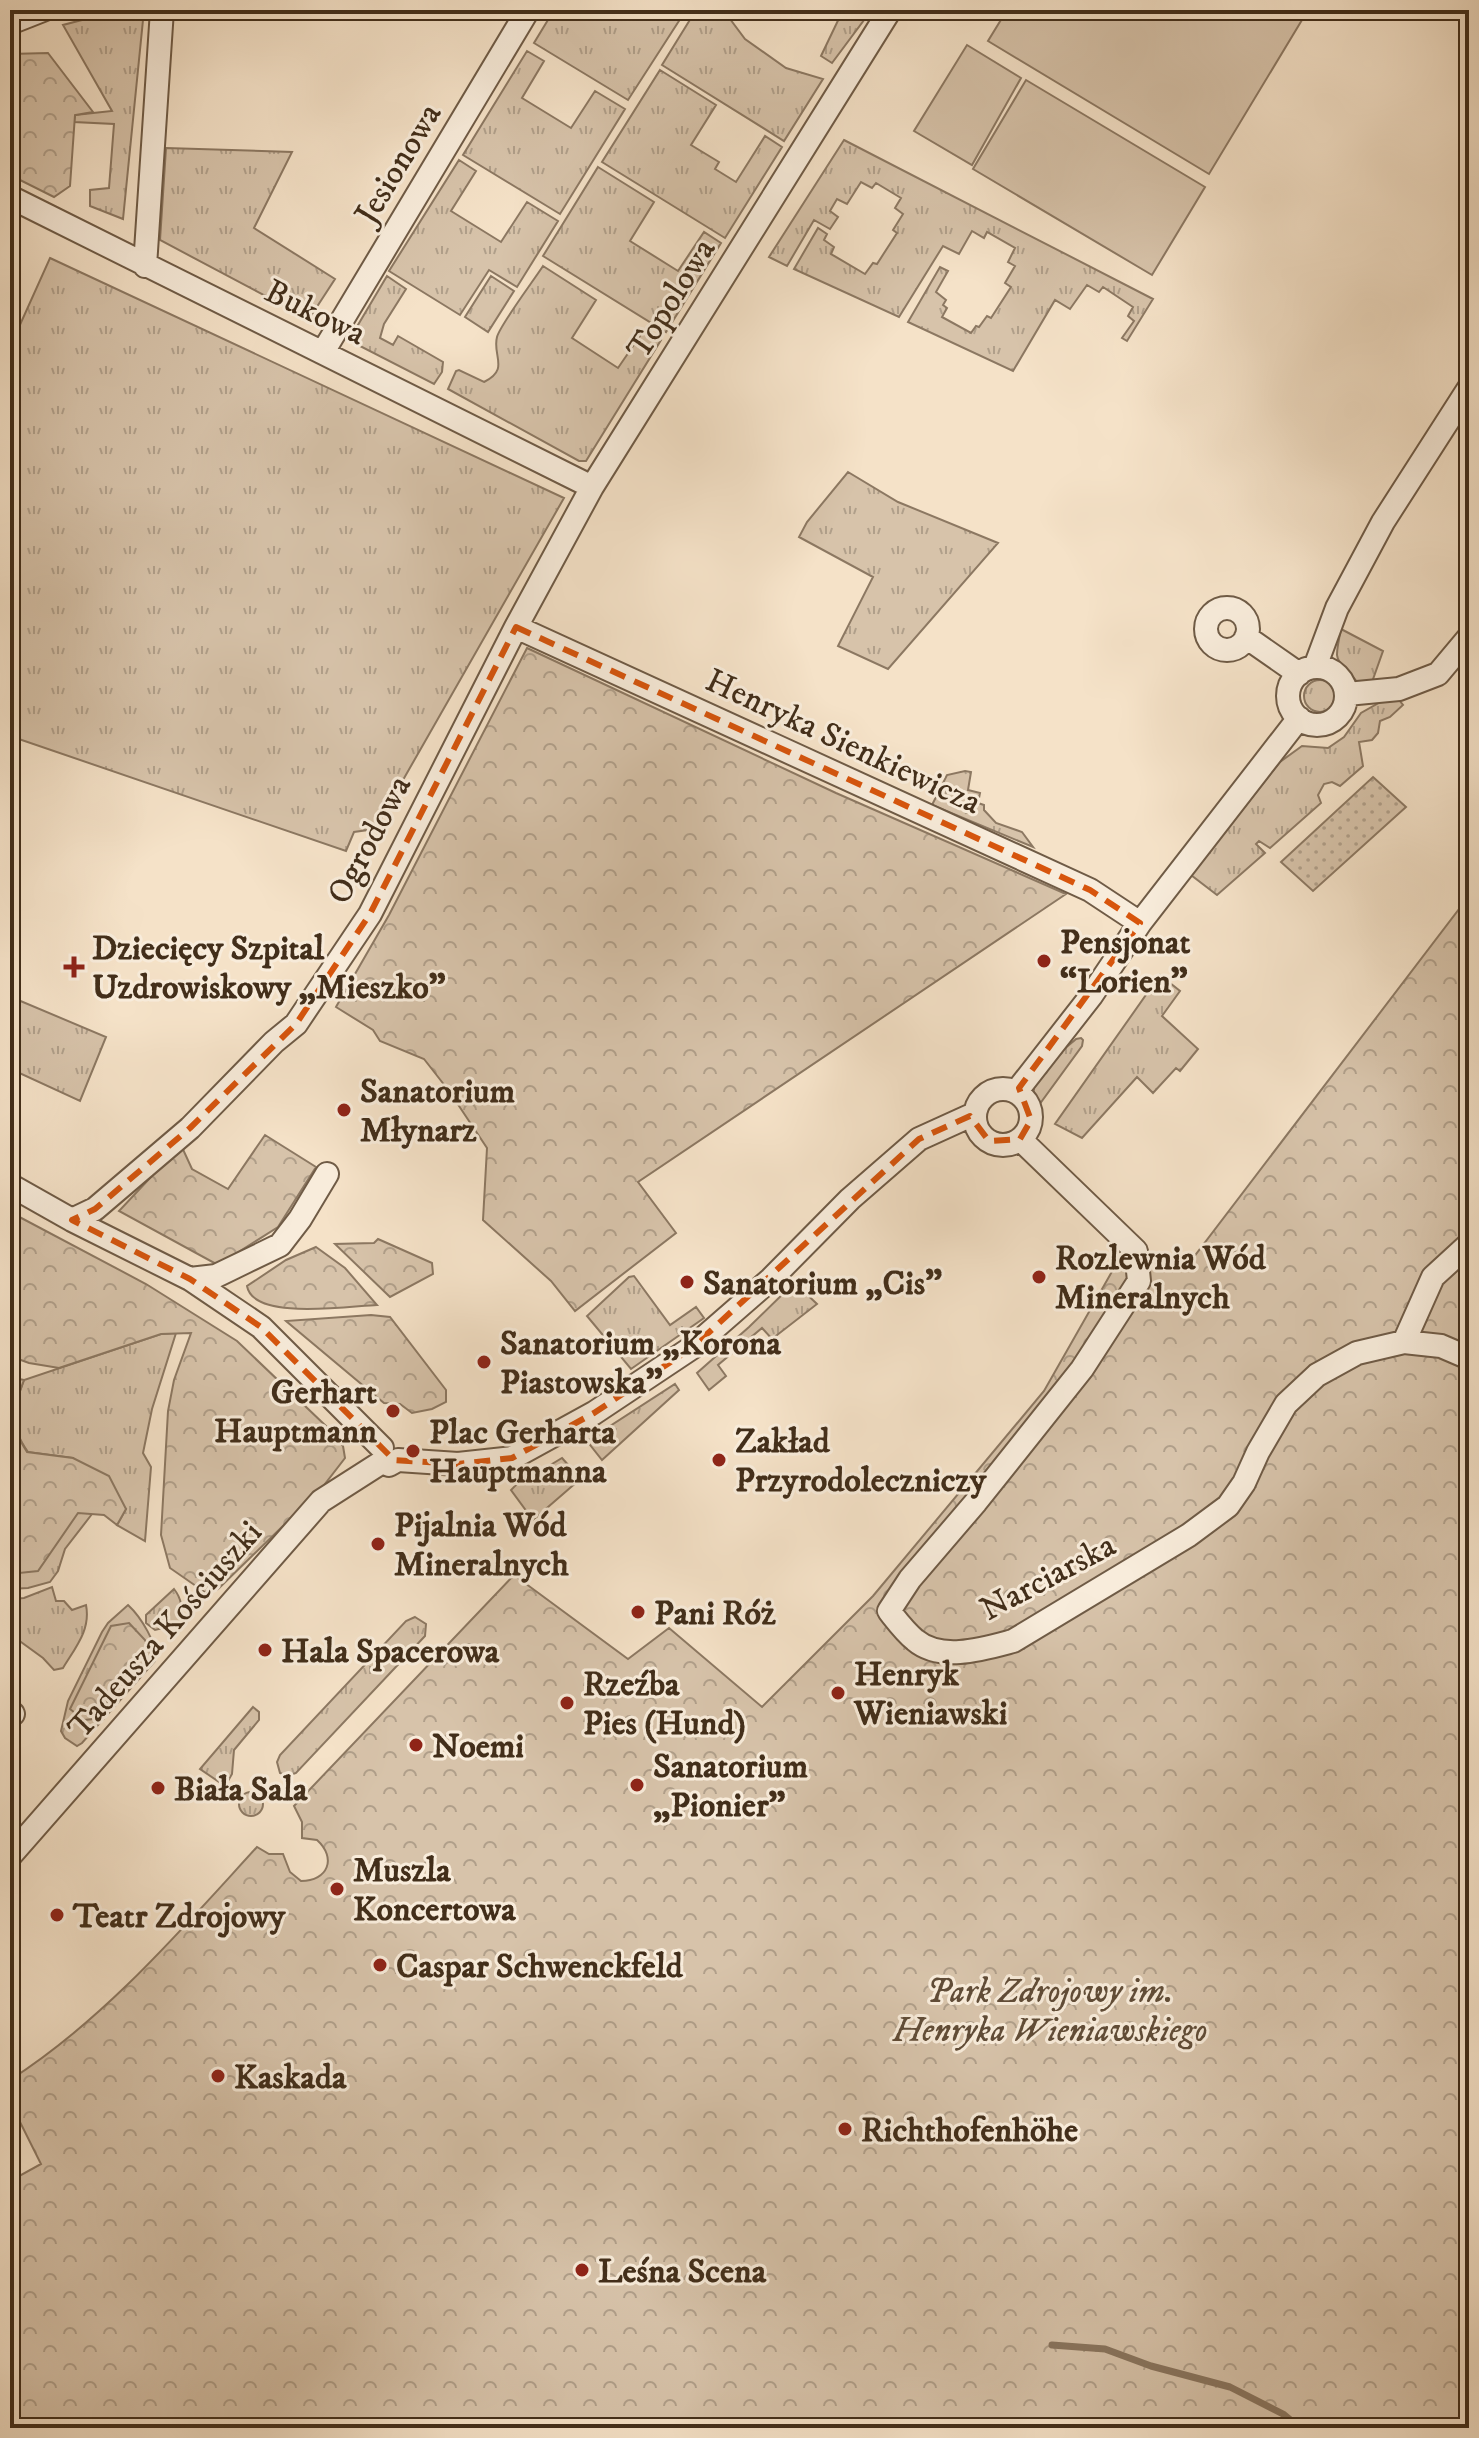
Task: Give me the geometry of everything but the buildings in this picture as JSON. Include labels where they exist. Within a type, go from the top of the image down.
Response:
[{"type":"street","points":[[10,23],[43,10]]},
{"type":"street","points":[[145,266],[162,10]]},
{"type":"street","name":"Jesionowa","points":[[323,352],[528,10]]},
{"type":"street","name":"Topolowa","points":[[516,627],[592,487],[890,10]]},
{"type":"street","name":"Bukowa","points":[[10,197],[592,487]]},
{"type":"street","points":[[1246,637],[1307,671],[1326,668],[1336,674],[1347,694],[1340,715],[1331,722],[1309,724],[1291,710],[1289,687],[1307,671],[1383,522],[1469,388]]},
{"type":"street","name":"Henryka Sienkiewicza","points":[[516,627],[1090,890],[1140,923]]},
{"type":"street","name":"Ogrodowa","points":[[72,1220],[95,1209],[190,1128],[296,1024],[370,914],[516,627]]},
{"type":"street","points":[[1347,694],[1399,689],[1438,674],[1469,637]]},
{"type":"street","points":[[1016,1092],[1091,996],[1140,923],[1299,718]]},
{"type":"street","points":[[994,1090],[1016,1092],[1025,1099],[1031,1120],[1027,1130],[1011,1144],[1000,1145],[989,1141],[975,1125],[974,1114],[978,1103],[994,1090]]},
{"type":"street","points":[[10,1185],[190,1279],[261,1327],[387,1457],[458,1464],[512,1458],[594,1413],[693,1347],[771,1279],[850,1199],[919,1139],[974,1114]]},
{"type":"street","name":"Narciarska","points":[[1020,1139],[1136,1251],[1139,1281],[1082,1369],[910,1579],[889,1611],[916,1642],[940,1651],[958,1652],[982,1650],[1013,1641],[1189,1535],[1228,1506],[1244,1483],[1286,1404],[1317,1375],[1357,1353],[1404,1342]]},
{"type":"street","points":[[190,1279],[216,1276],[280,1245],[327,1174]]},
{"type":"street","points":[[1469,1244],[1433,1277],[1404,1342],[1441,1346],[1469,1358]]},
{"type":"street","name":"Tadeusza Kościuszki","points":[[10,1856],[321,1501],[387,1457]]},
{"type":"highlighted area","points":[[516,627],[1090,890],[1140,923],[1019,1088],[1031,1120],[1020,1139],[989,1141],[970,1116],[919,1139],[693,1347],[594,1413],[512,1458],[458,1464],[394,1460],[261,1327],[190,1279],[72,1220],[95,1209],[190,1128],[296,1024],[370,914]]},
{"type":"green space","points":[[120,10],[144,10],[123,219],[90,206],[90,190],[109,188],[114,124],[74,122],[75,115],[112,111],[63,25]]},
{"type":"green space","points":[[554,10],[686,10],[628,100],[534,43]]},
{"type":"green space","points":[[696,10],[719,10],[727,15],[745,39],[786,68],[823,79],[784,141],[662,65]]},
{"type":"green space","points":[[843,10],[857,10],[867,16],[832,63],[821,56]]},
{"type":"green space","points":[[1007,10],[1308,10],[1209,174],[988,41]]},
{"type":"green space","points":[[967,45],[1021,78],[972,165],[914,131]]},
{"type":"green space","points":[[527,51],[544,61],[522,98],[571,128],[595,91],[625,109],[560,214],[463,155]]},
{"type":"green space","points":[[48,53],[93,112],[75,115],[70,186],[54,197],[14,177],[10,163],[10,54]]},
{"type":"green space","points":[[660,70],[716,105],[691,145],[719,162],[715,169],[736,182],[765,136],[782,147],[725,238],[602,162]]},
{"type":"green space","points":[[1026,80],[1205,187],[1152,275],[973,169]]},
{"type":"green space","points":[[844,140],[1153,299],[1127,341],[1122,338],[1134,321],[1128,316],[1133,307],[1103,287],[1099,292],[1087,285],[1070,309],[1055,300],[1013,371],[908,322],[940,267],[948,271],[936,292],[946,300],[943,305],[947,308],[942,317],[971,333],[987,316],[991,318],[1011,287],[1005,283],[1015,266],[1008,262],[1015,248],[987,232],[984,238],[972,231],[959,254],[943,246],[899,317],[794,269],[818,228],[827,234],[824,240],[834,247],[831,254],[865,274],[873,263],[877,264],[897,233],[893,230],[903,214],[895,208],[901,198],[876,183],[872,188],[861,182],[847,204],[837,199],[830,211],[838,217],[830,229],[814,220],[787,266],[769,257]]},
{"type":"green space","points":[[166,148],[292,152],[254,228],[335,279],[309,319],[160,240]]},
{"type":"green space","points":[[459,160],[476,171],[451,211],[501,242],[527,202],[558,221],[517,287],[489,270],[460,315],[389,271]]},
{"type":"green space","points":[[598,167],[654,202],[630,241],[678,271],[704,232],[721,243],[666,332],[543,256]]},
{"type":"green space","points":[[50,258],[564,498],[375,829],[354,832],[346,851],[10,736],[10,347]]},
{"type":"green space","points":[[543,266],[596,300],[572,338],[618,368],[644,330],[661,340],[586,461],[579,461],[448,389],[456,371],[484,382],[496,372],[499,331]]},
{"type":"green space","points":[[387,276],[406,289],[384,324],[380,338],[393,345],[398,336],[443,362],[442,372],[434,384],[358,345],[353,335]]},
{"type":"green space","points":[[491,276],[514,291],[488,332],[465,317]]},
{"type":"green space","points":[[848,472],[898,502],[998,543],[888,669],[838,646],[873,577],[799,537],[807,522]]},
{"type":"green space","points":[[1341,629],[1383,651],[1372,682],[1358,683],[1338,660]]},
{"type":"green space","points":[[527,648],[836,793],[1066,894],[638,1182],[676,1233],[575,1311],[551,1281],[483,1220],[487,1148],[424,1059],[380,1041],[373,1030],[336,1007],[389,915]]},
{"type":"green space","points":[[1320,680],[1331,685],[1336,696],[1331,707],[1320,712],[1309,707],[1304,696],[1309,685]]},
{"type":"green space","points":[[1384,700],[1399,700],[1403,705],[1390,717],[1380,721],[1378,733],[1372,740],[1359,742],[1363,766],[1340,786],[1332,782],[1324,784],[1318,795],[1321,803],[1270,848],[1259,841],[1256,844],[1265,853],[1217,895],[1191,875],[1280,762],[1302,746],[1328,748],[1344,737],[1361,713]]},
{"type":"green space","points":[[971,772],[968,790],[980,793],[978,803],[984,805],[984,810],[996,823],[1022,832],[1033,847],[932,805],[947,775]]},
{"type":"green space","points":[[1373,777],[1406,807],[1313,891],[1281,862]]},
{"type":"green space","name":"Park Zdrojowy im. Henryka Wieniawskiego","points":[[1469,896],[1469,2428],[10,2428],[10,2181],[41,2164],[10,2102],[10,2080],[78,2030],[141,1972],[257,1847],[269,1854],[283,1854],[290,1872],[301,1881],[323,1873],[327,1867],[327,1854],[317,1840],[302,1838],[302,1822],[294,1806],[514,1575],[628,1659],[669,1628],[762,1707],[873,1596],[1044,1391],[1114,1268],[1193,1258]]},
{"type":"green space","points":[[1160,975],[1180,991],[1162,1016],[1198,1049],[1180,1071],[1176,1068],[1153,1093],[1137,1077],[1082,1138],[1055,1124]]},
{"type":"green space","points":[[11,997],[106,1037],[80,1101],[13,1070],[10,1074]]},
{"type":"green space","points":[[1081,1038],[1082,1046],[1036,1105],[1034,1094],[1038,1075],[1051,1060]]},
{"type":"green space","points":[[265,1135],[316,1167],[278,1227],[218,1265],[119,1211],[181,1145],[192,1169],[228,1189]]},
{"type":"green space","points":[[10,1212],[146,1284],[237,1341],[343,1446],[345,1458],[321,1489],[218,1589],[206,1593],[170,1568],[161,1535],[168,1411],[174,1380],[191,1333],[161,1334],[59,1368],[10,1356]]},
{"type":"green space","points":[[378,1239],[432,1263],[433,1274],[390,1297],[335,1244],[374,1243]]},
{"type":"green space","points":[[316,1247],[345,1268],[377,1305],[283,1308],[253,1297],[247,1286],[286,1260]]},
{"type":"green space","points":[[634,1276],[670,1325],[696,1307],[704,1318],[631,1369],[587,1316],[629,1277]]},
{"type":"green space","points":[[798,1286],[817,1304],[772,1339],[762,1328],[718,1365],[726,1376],[709,1390],[697,1373],[790,1287]]},
{"type":"green space","points":[[371,1315],[390,1317],[446,1390],[446,1402],[412,1413],[400,1404],[384,1403],[286,1321]]},
{"type":"green space","points":[[176,1333],[152,1409],[143,1453],[151,1467],[145,1541],[117,1525],[126,1509],[73,1458],[28,1452],[17,1433],[15,1409],[24,1380],[161,1334]]},
{"type":"green space","points":[[10,1377],[24,1380],[14,1424],[27,1452],[73,1458],[109,1476],[126,1509],[117,1525],[104,1515],[78,1513],[38,1571],[10,1574]]},
{"type":"green space","points":[[675,1384],[679,1390],[602,1460],[587,1441]]},
{"type":"green space","points":[[10,1446],[92,1514],[65,1549],[58,1571],[50,1582],[28,1588],[10,1589]]},
{"type":"green space","points":[[562,1458],[578,1476],[578,1481],[533,1520],[511,1490],[518,1483],[517,1478],[537,1473]]},
{"type":"green space","points":[[52,1587],[56,1601],[64,1601],[72,1610],[86,1605],[87,1614],[77,1646],[63,1668],[54,1670],[10,1634],[10,1599],[24,1598]]},
{"type":"green space","points":[[174,1589],[180,1600],[182,1620],[155,1630],[146,1623],[146,1615]]},
{"type":"green space","points":[[128,1605],[151,1639],[155,1661],[77,1746],[61,1731],[68,1701],[102,1632]]},
{"type":"green space","points":[[415,1617],[426,1624],[425,1636],[296,1773],[288,1776],[280,1773],[277,1762],[280,1755],[406,1621]]},
{"type":"green space","points":[[129,1623],[145,1640],[152,1655],[121,1684],[94,1719],[84,1720],[70,1709],[111,1626]]},
{"type":"green space","points":[[253,1707],[259,1712],[259,1720],[234,1750],[232,1774],[225,1786],[200,1769]]},
{"type":"green space","points":[[251,1792],[260,1795],[263,1804],[260,1813],[251,1816],[242,1813],[239,1804],[242,1795]]},
{"type":"waterway","points":[[1052,2345],[1105,2349],[1151,2366],[1230,2387],[1283,2414],[1300,2428]]},
{"type":"place","name":"Pensjonat “Lorien”","points":[[1044,961]]},
{"type":"place","name":"Dziecięcy Szpital Uzdrowiskowy „Mieszko”","points":[[74,967]]},
{"type":"place","name":"Sanatorium Młynarz","points":[[344,1110]]},
{"type":"place","name":"Rozlewnia Wód Mineralnych","points":[[1039,1277]]},
{"type":"place","name":"Sanatorium „Cis”","points":[[687,1282]]},
{"type":"place","name":"Sanatorium „Korona Piastowska”","points":[[484,1362]]},
{"type":"place","name":"Gerhart Hauptmann","points":[[393,1411]]},
{"type":"place","name":"Plac Gerharta Hauptmanna","points":[[413,1451]]},
{"type":"place","name":"Zakład Przyrodoleczniczy","points":[[719,1460]]},
{"type":"place","name":"Pijalnia Wód Mineralnych","points":[[378,1544]]},
{"type":"place","name":"Pani Róż","points":[[638,1612]]},
{"type":"place","name":"Hala Spacerowa","points":[[265,1650]]},
{"type":"place","name":"Henryk Wieniawski","points":[[838,1693]]},
{"type":"place","name":"Rzeźba Pies (Hund)","points":[[567,1703]]},
{"type":"place","name":"Noemi","points":[[416,1745]]},
{"type":"place","name":"Sanatorium „Pionier”","points":[[637,1785]]},
{"type":"place","name":"Biała Sala","points":[[158,1788]]},
{"type":"place","name":"Muszla Koncertowa","points":[[337,1889]]},
{"type":"place","name":"Teatr Zdrojowy","points":[[57,1915]]},
{"type":"place","name":"Caspar Schwenckfeld","points":[[380,1965]]},
{"type":"place","name":"Kaskada","points":[[218,2076]]},
{"type":"place","name":"Richthofenhöhe","points":[[845,2129]]},
{"type":"place","name":"Leśna Scena","points":[[582,2270]]}]
